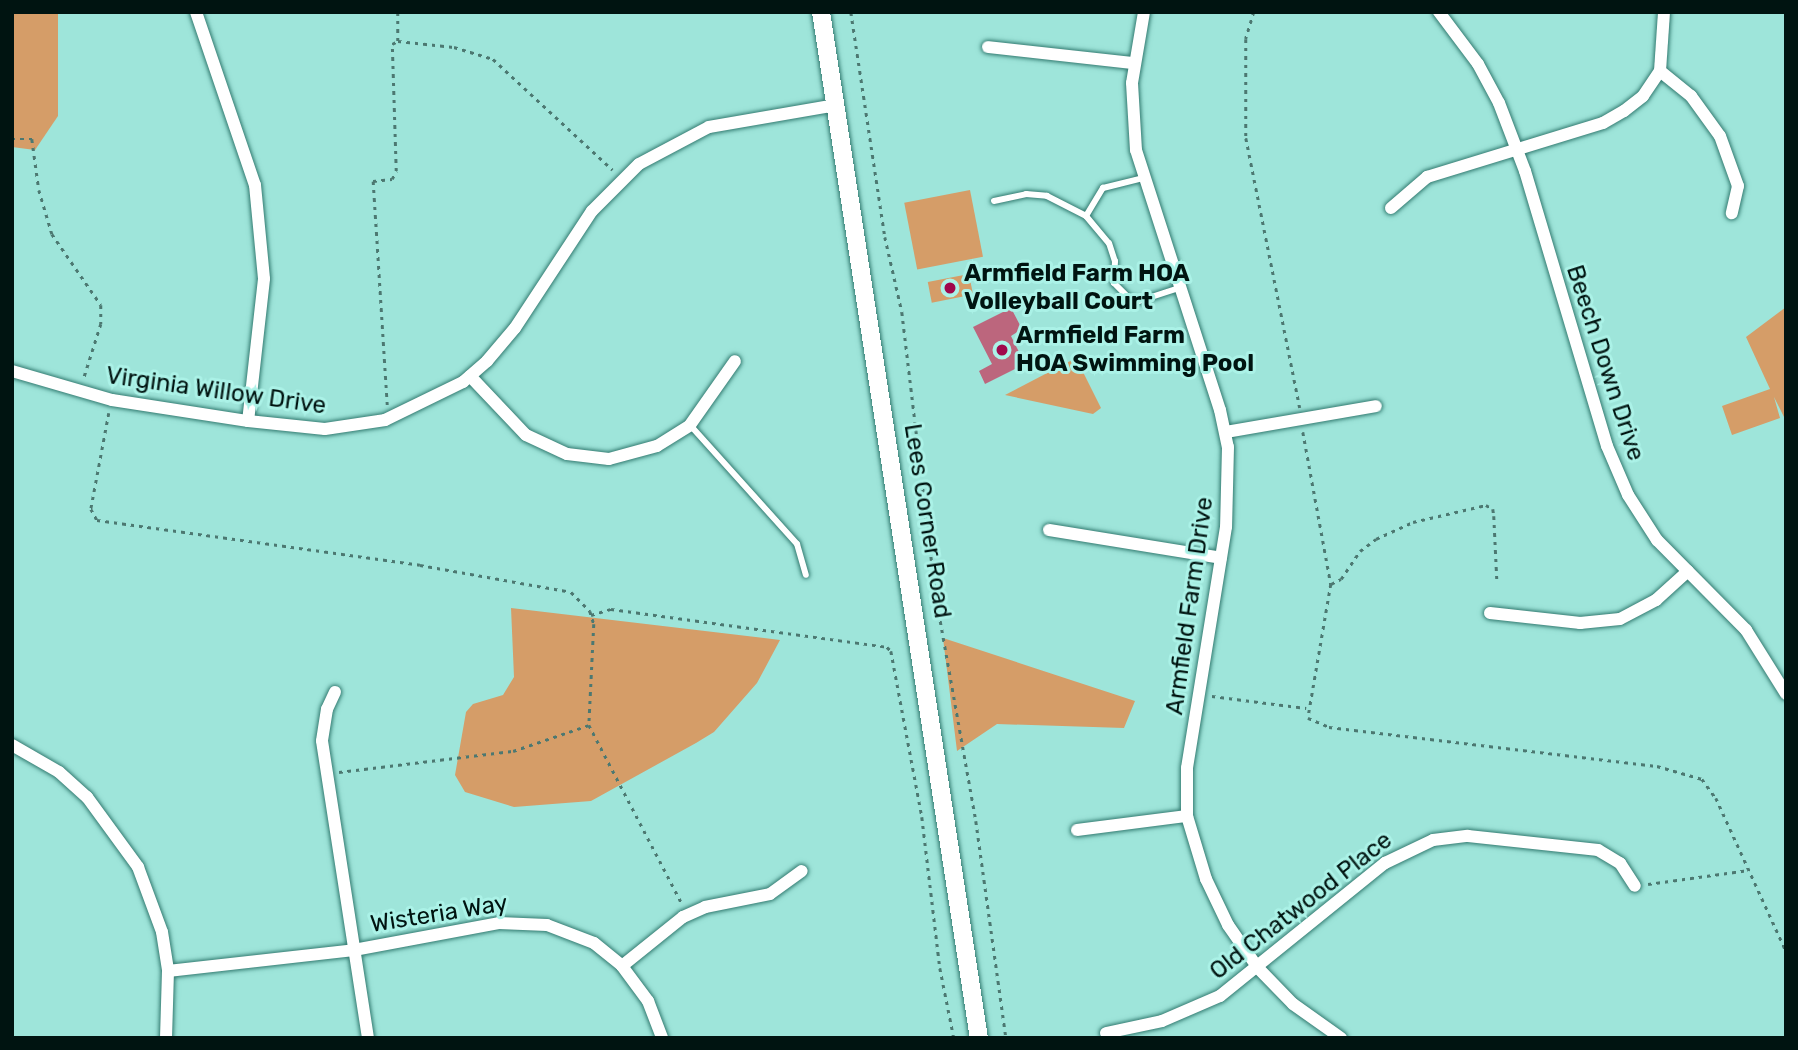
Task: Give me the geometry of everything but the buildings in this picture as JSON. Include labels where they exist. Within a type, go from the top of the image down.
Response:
[{"type":"street","points":[[196,12],[240,133],[256,195],[262,314],[248,421]]},
{"type":"street","name":"Lees Corner Road","points":[[821,12],[979,1038]]},
{"type":"street","name":"Armfield Farm Drive","points":[[1144,12],[1133,64],[1132,112],[1143,178],[1226,432],[1228,499],[1185,790],[1187,816],[1215,901],[1258,968],[1293,1004],[1341,1038]]},
{"type":"street","name":"Beech Down Drive","points":[[1439,12],[1478,64],[1516,149],[1613,463],[1646,525],[1746,630],[1786,694]]},
{"type":"street","points":[[1391,208],[1406,190],[1427,177],[1614,117],[1643,96],[1660,71],[1664,12]]},
{"type":"street","points":[[988,47],[1133,64]]},
{"type":"street","points":[[1660,71],[1691,96],[1720,136],[1738,186],[1732,214]]},
{"type":"street","name":"Virginia Willow Drive","points":[[12,371],[112,400],[248,421],[325,429],[392,418],[470,376],[515,328],[592,211],[622,178],[661,149],[709,127],[836,105]]},
{"type":"street","points":[[470,376],[518,429],[567,454],[608,459],[639,453],[690,425],[735,361]]},
{"type":"street","points":[[1226,432],[1376,406]]},
{"type":"street","points":[[1049,530],[1221,558]]},
{"type":"street","points":[[1490,613],[1580,623],[1620,619],[1656,600],[1688,572]]},
{"type":"street","points":[[335,692],[323,725],[327,774],[368,1038]]},
{"type":"street","points":[[12,744],[59,772],[99,811],[124,843],[151,895],[168,971],[166,1038]]},
{"type":"street","points":[[1077,830],[1187,816]]},
{"type":"street","name":"Old Chatwood Place","points":[[1106,1033],[1186,1013],[1258,968],[1385,863],[1433,839],[1468,836],[1598,850],[1620,863],[1635,886]]},
{"type":"street","points":[[622,966],[687,915],[722,903],[769,894],[802,871]]},
{"type":"street","name":"Wisteria Way","points":[[168,971],[354,950],[523,922],[579,935],[622,966],[649,1001],[662,1038]]},
{"type":"lane","points":[[1086,216],[1103,188],[1143,178]]},
{"type":"lane","points":[[994,201],[1026,194],[1047,197],[1086,216],[1113,252],[1114,283],[1119,292],[1139,301],[1178,288]]},
{"type":"lane","points":[[690,425],[797,544],[806,575]]},
{"type":"path","points":[[398,12],[398,41]]},
{"type":"path","points":[[851,12],[885,237],[902,312],[936,596],[976,821],[1006,1038]]},
{"type":"path","points":[[1254,12],[1246,39],[1246,138],[1331,584],[1306,708],[1308,718],[1329,727],[1690,774],[1709,784],[1786,951]]},
{"type":"path","points":[[392,418],[383,391],[373,181],[392,179],[396,172],[393,44],[398,41],[454,47],[492,59],[622,178]]},
{"type":"path","points":[[14,139],[32,139],[39,190],[52,234],[101,305],[101,324],[80,392]]},
{"type":"path","points":[[112,400],[91,509],[97,520],[552,585],[571,592],[591,615],[589,726],[687,915]]},
{"type":"path","points":[[1331,584],[1341,579],[1360,551],[1376,539],[1413,522],[1486,505],[1494,516],[1497,579]]},
{"type":"path","points":[[591,615],[611,609],[887,647],[891,651],[922,817],[940,968],[954,1038]]},
{"type":"path","points":[[1199,694],[1306,708]]},
{"type":"path","points":[[327,774],[513,751],[589,726]]},
{"type":"path","points":[[1635,886],[1749,870]]},
{"type":"shaded area","points":[[12,12],[58,12],[58,116],[35,150],[12,147]]},
{"type":"shaded area","points":[[970,190],[983,257],[917,270],[904,203]]},
{"type":"shaded area","name":"Armfield Farm HOA Volleyball Court","points":[[969,274],[973,295],[932,303],[928,282]]},
{"type":"shaded area","points":[[1786,307],[1786,421],[1774,397],[1780,418],[1732,435],[1722,406],[1770,389],[1746,337]]},
{"type":"shaded area","name":"Armfield Farm HOA Swimming Pool","points":[[1011,308],[1022,329],[1011,336],[1025,364],[985,384],[979,371],[992,364],[973,327]]},
{"type":"shaded area","points":[[1076,358],[1101,408],[1093,414],[1005,395]]},
{"type":"shaded area","points":[[511,608],[780,640],[757,683],[714,732],[591,801],[514,807],[465,792],[455,775],[466,712],[473,704],[503,695],[514,677]]},
{"type":"shaded area","points":[[943,638],[1135,701],[1124,728],[997,724],[957,751]]},
{"type":"place","name":"Armfield Farm HOA Volleyball Court","points":[[950,288]]},
{"type":"place","name":"Armfield Farm HOA Swimming Pool","points":[[1002,350]]}]
